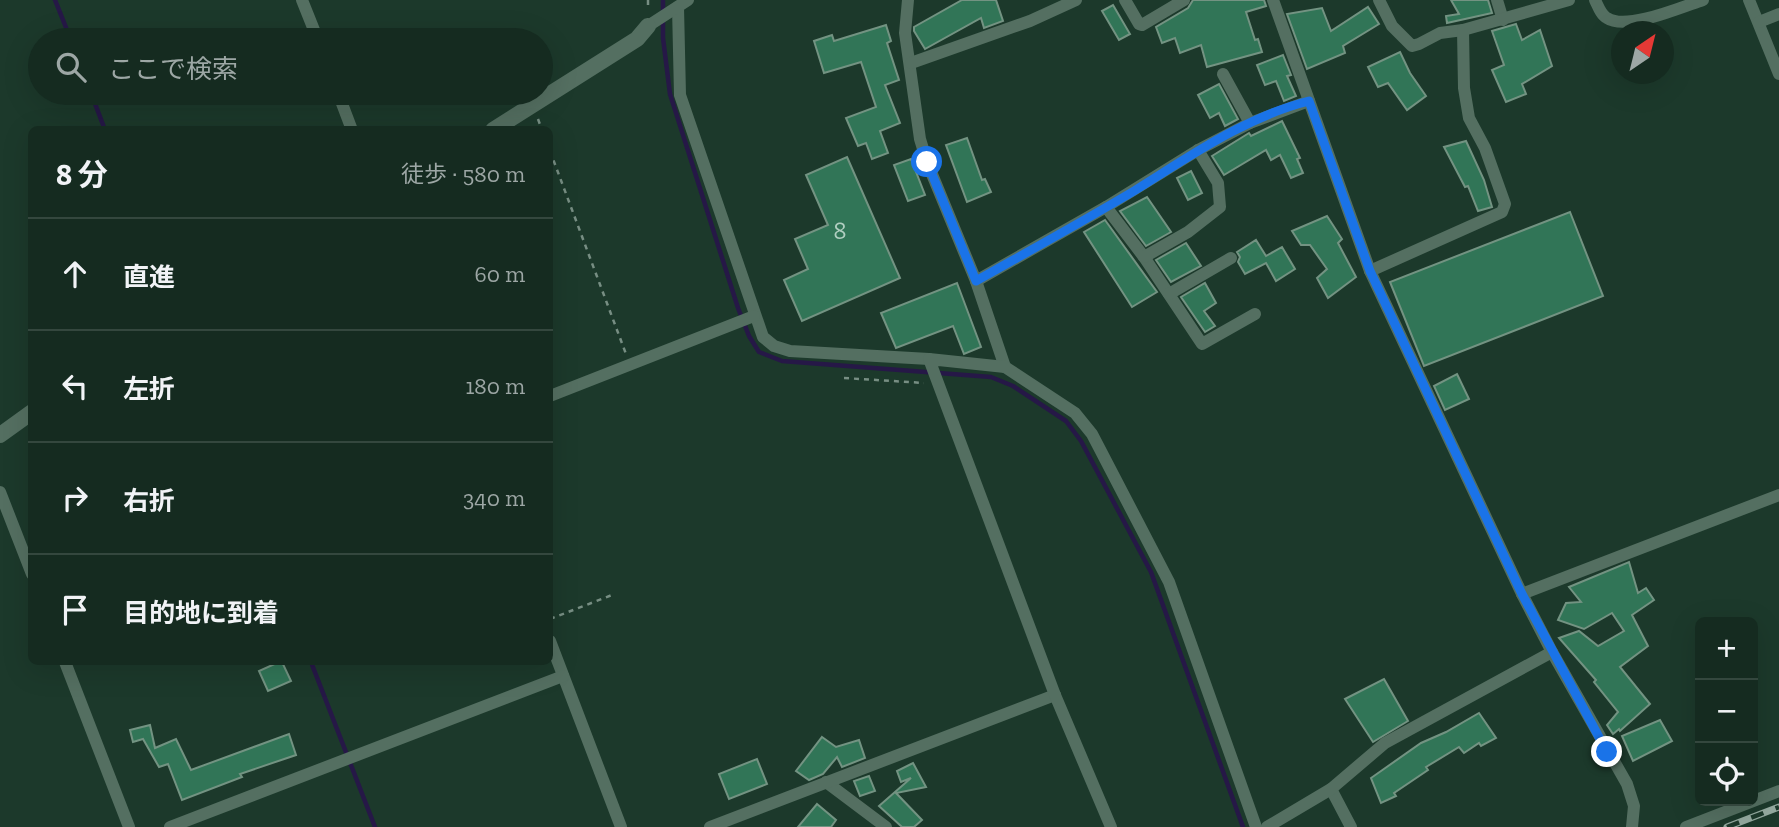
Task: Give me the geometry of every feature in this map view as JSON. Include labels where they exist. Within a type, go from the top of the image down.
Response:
[{"type":"street","points":[[302,0],[313,28]]},
{"type":"street","points":[[908,0],[905,33],[920,139],[976,281],[1005,367]]},
{"type":"street","points":[[911,63],[1030,21],[1076,0]]},
{"type":"street","points":[[1125,0],[1139,24],[1142,24],[1184,0]]},
{"type":"street","points":[[1273,0],[1370,271],[1522,594],[1627,784],[1634,806],[1632,827]]},
{"type":"street","points":[[1379,0],[1392,26],[1402,39],[1412,46],[1440,33],[1503,20],[1569,0]]},
{"type":"street","points":[[1497,0],[1503,20]]},
{"type":"street","points":[[1595,0],[1606,18],[1617,22],[1645,19],[1703,0]]},
{"type":"street","points":[[1749,0],[1779,74]]},
{"type":"street","points":[[553,92],[636,39],[652,24],[680,6]]},
{"type":"street","points":[[680,6],[680,95],[752,317],[763,337],[774,346],[790,351],[1005,367],[1074,412],[1092,435],[1169,582],[1256,827]]},
{"type":"street","points":[[1759,22],[1779,14]]},
{"type":"street","points":[[1370,271],[1502,212],[1504,204],[1493,170],[1469,118],[1464,88],[1463,30]]},
{"type":"street","points":[[1223,74],[1250,123]]},
{"type":"street","points":[[976,281],[1106,207],[1198,150],[1250,123],[1309,101]]},
{"type":"street","points":[[343,105],[350,126]]},
{"type":"street","points":[[499,126],[532,105]]},
{"type":"street","points":[[1144,257],[1188,232],[1220,207],[1219,183],[1198,150]]},
{"type":"street","points":[[1106,207],[1144,257],[1202,344],[1255,314]]},
{"type":"street","points":[[1169,294],[1231,258]]},
{"type":"street","points":[[553,395],[752,317]]},
{"type":"street","points":[[930,362],[1055,695],[1111,827]]},
{"type":"street","points":[[0,435],[28,415]]},
{"type":"street","points":[[0,492],[28,564]]},
{"type":"street","points":[[1522,594],[1779,495]]},
{"type":"street","points":[[553,649],[621,827]]},
{"type":"street","points":[[1267,827],[1331,789],[1385,743],[1552,652]]},
{"type":"street","points":[[66,665],[129,827]]},
{"type":"street","points":[[170,827],[563,676]]},
{"type":"street","points":[[710,827],[1055,695]]},
{"type":"street","points":[[826,782],[886,827]]},
{"type":"street","points":[[1331,789],[1351,827]]},
{"type":"street","points":[[1686,827],[1779,791]]},
{"type":"path","points":[[553,158],[630,365]]},
{"type":"path","points":[[844,378],[938,382]]},
{"type":"path","points":[[553,618],[612,595]]},
{"type":"building","points":[[962,0],[996,0],[1003,21],[984,28],[981,18],[925,49],[914,27]]},
{"type":"building","points":[[1193,0],[1264,0],[1266,6],[1246,12],[1262,52],[1207,67],[1201,45],[1180,53],[1175,38],[1162,43],[1156,27],[1188,8]]},
{"type":"building","points":[[1451,0],[1488,0],[1492,13],[1447,23],[1446,16],[1459,14]]},
{"type":"building","points":[[1113,5],[1130,34],[1119,40],[1102,11]]},
{"type":"building","points":[[1368,7],[1379,24],[1343,46],[1345,53],[1307,69],[1287,14],[1322,8],[1331,31]]},
{"type":"building","points":[[1516,24],[1522,40],[1540,30],[1552,66],[1522,84],[1526,94],[1506,102],[1492,70],[1504,65],[1492,31]]},
{"type":"building","points":[[886,25],[891,41],[887,43],[899,80],[885,85],[900,123],[880,131],[888,153],[872,159],[866,143],[858,146],[846,118],[876,107],[861,62],[824,73],[814,41],[832,35],[834,41]]},
{"type":"building","points":[[1400,52],[1426,96],[1407,110],[1388,83],[1378,87],[1368,67]]},
{"type":"building","points":[[1283,55],[1291,75],[1287,76],[1296,96],[1284,101],[1276,81],[1265,85],[1257,65]]},
{"type":"building","points":[[1219,84],[1238,119],[1225,126],[1219,113],[1210,118],[1198,95]]},
{"type":"building","points":[[1282,121],[1300,158],[1297,159],[1303,173],[1291,178],[1280,155],[1271,160],[1266,150],[1224,175],[1212,156],[1249,133],[1251,136]]},
{"type":"building","points":[[967,138],[982,180],[985,179],[991,192],[967,202],[946,145]]},
{"type":"building","points":[[1466,141],[1484,180],[1492,207],[1478,211],[1468,186],[1465,187],[1444,147]]},
{"type":"building","points":[[847,157],[900,278],[802,321],[784,280],[808,269],[795,239],[828,225],[806,175]]},
{"type":"building","points":[[911,159],[925,195],[908,201],[894,165]]},
{"type":"building","points":[[1191,171],[1202,193],[1188,200],[1177,178]]},
{"type":"building","points":[[1147,197],[1171,232],[1146,246],[1120,211]]},
{"type":"building","points":[[1570,212],[1603,296],[1424,366],[1390,282]]},
{"type":"building","points":[[1327,216],[1342,239],[1338,243],[1356,277],[1328,298],[1317,278],[1327,269],[1310,245],[1301,245],[1292,231]]},
{"type":"building","points":[[1105,220],[1157,292],[1132,307],[1084,232]]},
{"type":"building","points":[[1256,240],[1266,256],[1282,247],[1295,269],[1276,281],[1266,263],[1245,274],[1238,262],[1240,257],[1237,252]]},
{"type":"building","points":[[1186,243],[1201,266],[1171,282],[1156,260]]},
{"type":"building","points":[[957,283],[981,347],[964,354],[953,326],[896,348],[881,313]]},
{"type":"building","points":[[1205,283],[1216,303],[1204,311],[1215,326],[1205,332],[1181,297]]},
{"type":"building","points":[[1457,374],[1469,399],[1445,410],[1434,386]]},
{"type":"building","points":[[1629,562],[1638,593],[1646,588],[1654,600],[1632,615],[1648,646],[1620,667],[1650,704],[1613,734],[1607,725],[1618,712],[1594,682],[1596,680],[1559,638],[1579,631],[1598,646],[1624,631],[1612,613],[1584,629],[1558,620],[1566,603],[1581,602],[1569,587]]},
{"type":"building","points":[[272,665],[283,665],[291,681],[268,691],[259,671]]},
{"type":"building","points":[[1384,679],[1408,721],[1373,742],[1345,699]]},
{"type":"building","points":[[1479,713],[1496,738],[1481,746],[1479,743],[1464,753],[1459,747],[1426,767],[1428,770],[1394,793],[1396,796],[1381,803],[1371,778],[1421,743]]},
{"type":"building","points":[[1660,720],[1672,741],[1633,761],[1622,736]]},
{"type":"building","points":[[150,725],[155,748],[176,739],[191,770],[289,734],[296,755],[240,774],[242,777],[182,800],[168,764],[159,767],[143,739],[133,742],[130,730]]},
{"type":"building","points":[[822,737],[836,747],[859,740],[865,758],[842,767],[837,757],[823,774],[809,780],[796,771]]},
{"type":"building","points":[[757,759],[767,784],[729,799],[719,774]]},
{"type":"building","points":[[913,763],[926,787],[896,793],[922,820],[914,827],[902,827],[879,806],[911,778],[901,782],[897,771]]},
{"type":"building","points":[[869,776],[875,791],[860,796],[854,781]]},
{"type":"building","points":[[817,804],[836,820],[831,827],[798,827]]},
{"type":"waterway","points":[[55,0],[66,28]]},
{"type":"waterway","points":[[663,0],[663,38],[670,94],[738,308],[749,336],[759,352],[782,361],[991,377],[1013,386],[1066,421],[1081,441],[1151,572],[1243,827]]},
{"type":"waterway","points":[[96,105],[103,126]]},
{"type":"waterway","points":[[312,665],[375,827]]},
{"type":"railway","points":[[1727,827],[1779,807]]},
{"type":"route","points":[[927,162],[976,281],[1106,207],[1198,150],[1250,123],[1309,101],[1370,271],[1522,594],[1607,752]]}]
